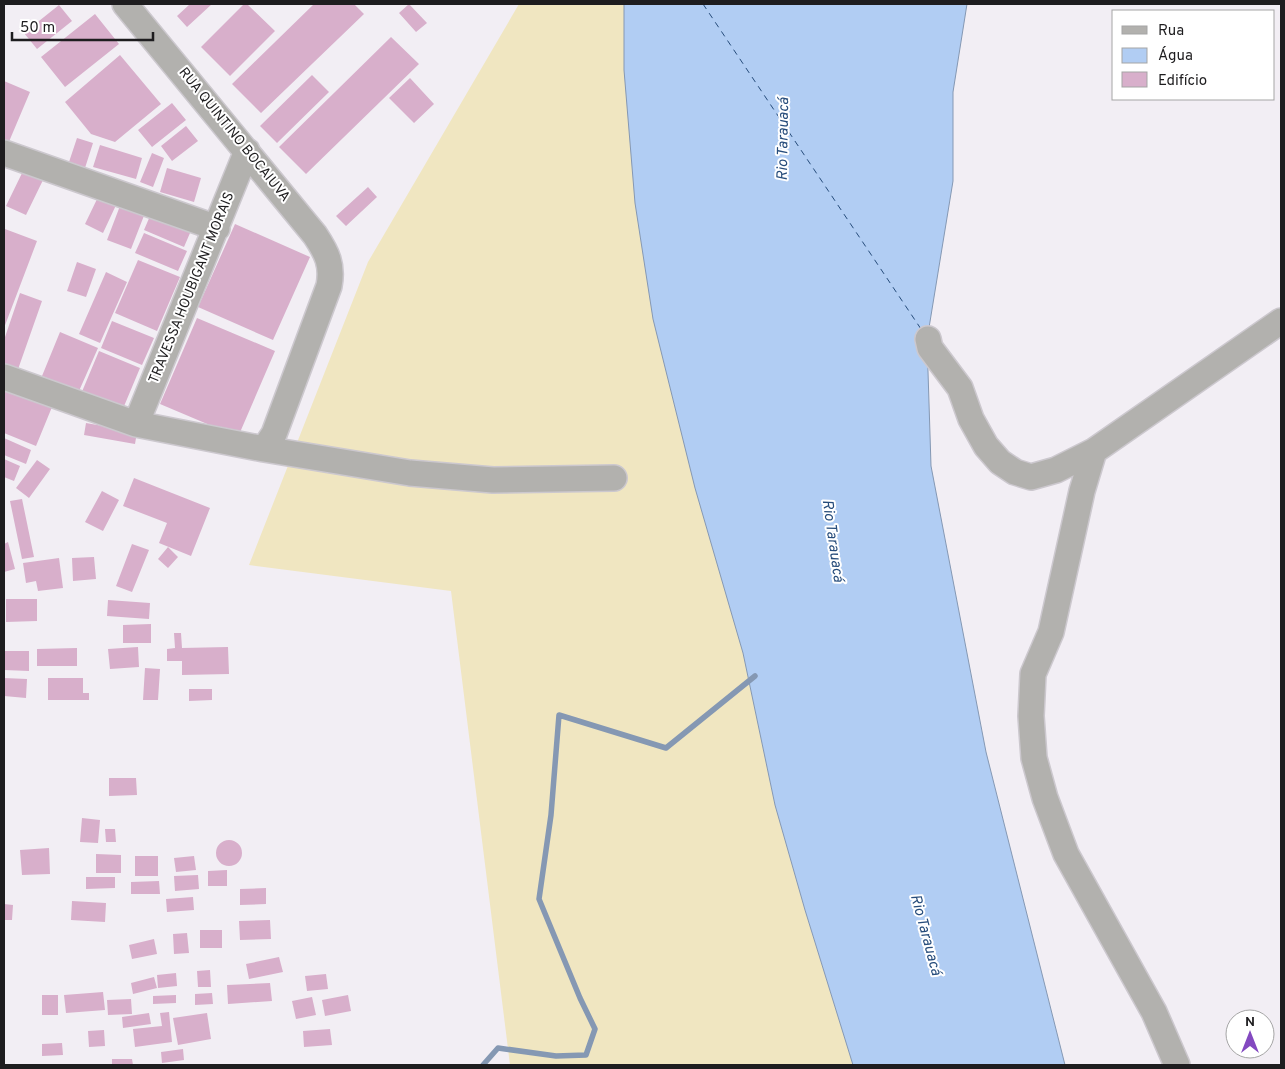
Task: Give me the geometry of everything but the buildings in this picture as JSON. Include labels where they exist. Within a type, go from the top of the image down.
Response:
[{"type":"street","name":"RUA QUINTINO BOCAIUVA","points":[[126,4],[248,151],[324,248],[331,272],[327,292],[274,434],[264,449]]},
{"type":"street","name":"TRAVESSA HOUBIGANT MORAIS","points":[[136,424],[248,151]]},
{"type":"street","points":[[4,153],[217,228]]},
{"type":"street","points":[[928,339],[930,348],[960,388],[971,420],[986,446],[1000,462],[1015,472],[1031,477],[1056,470],[1094,451],[1281,321]]},
{"type":"street","points":[[4,377],[136,424],[264,449],[410,473],[440,476],[513,480],[614,478]]},
{"type":"street","points":[[1094,451],[1082,491],[1051,632],[1033,674],[1031,716],[1034,758],[1045,798],[1066,854],[1154,1012],[1178,1065]]},
{"type":"sand","points":[[519,4],[624,4],[624,70],[775,805],[853,1065],[510,1065],[451,591],[249,565],[368,262]]},
{"type":"water","name":"Rio Tarauacá","points":[[624,4],[967,4],[953,92],[953,181],[927,340],[931,466],[986,752],[1065,1065],[853,1065],[775,805],[743,653],[695,488],[653,319],[635,203],[624,70]]},
{"type":"waterway","points":[[483,1065],[498,1048],[556,1056],[586,1055],[595,1029],[580,998],[539,899],[551,815],[559,715],[666,748],[755,676]]},
{"type":"ferry route","points":[[703,4],[921,329]]}]
